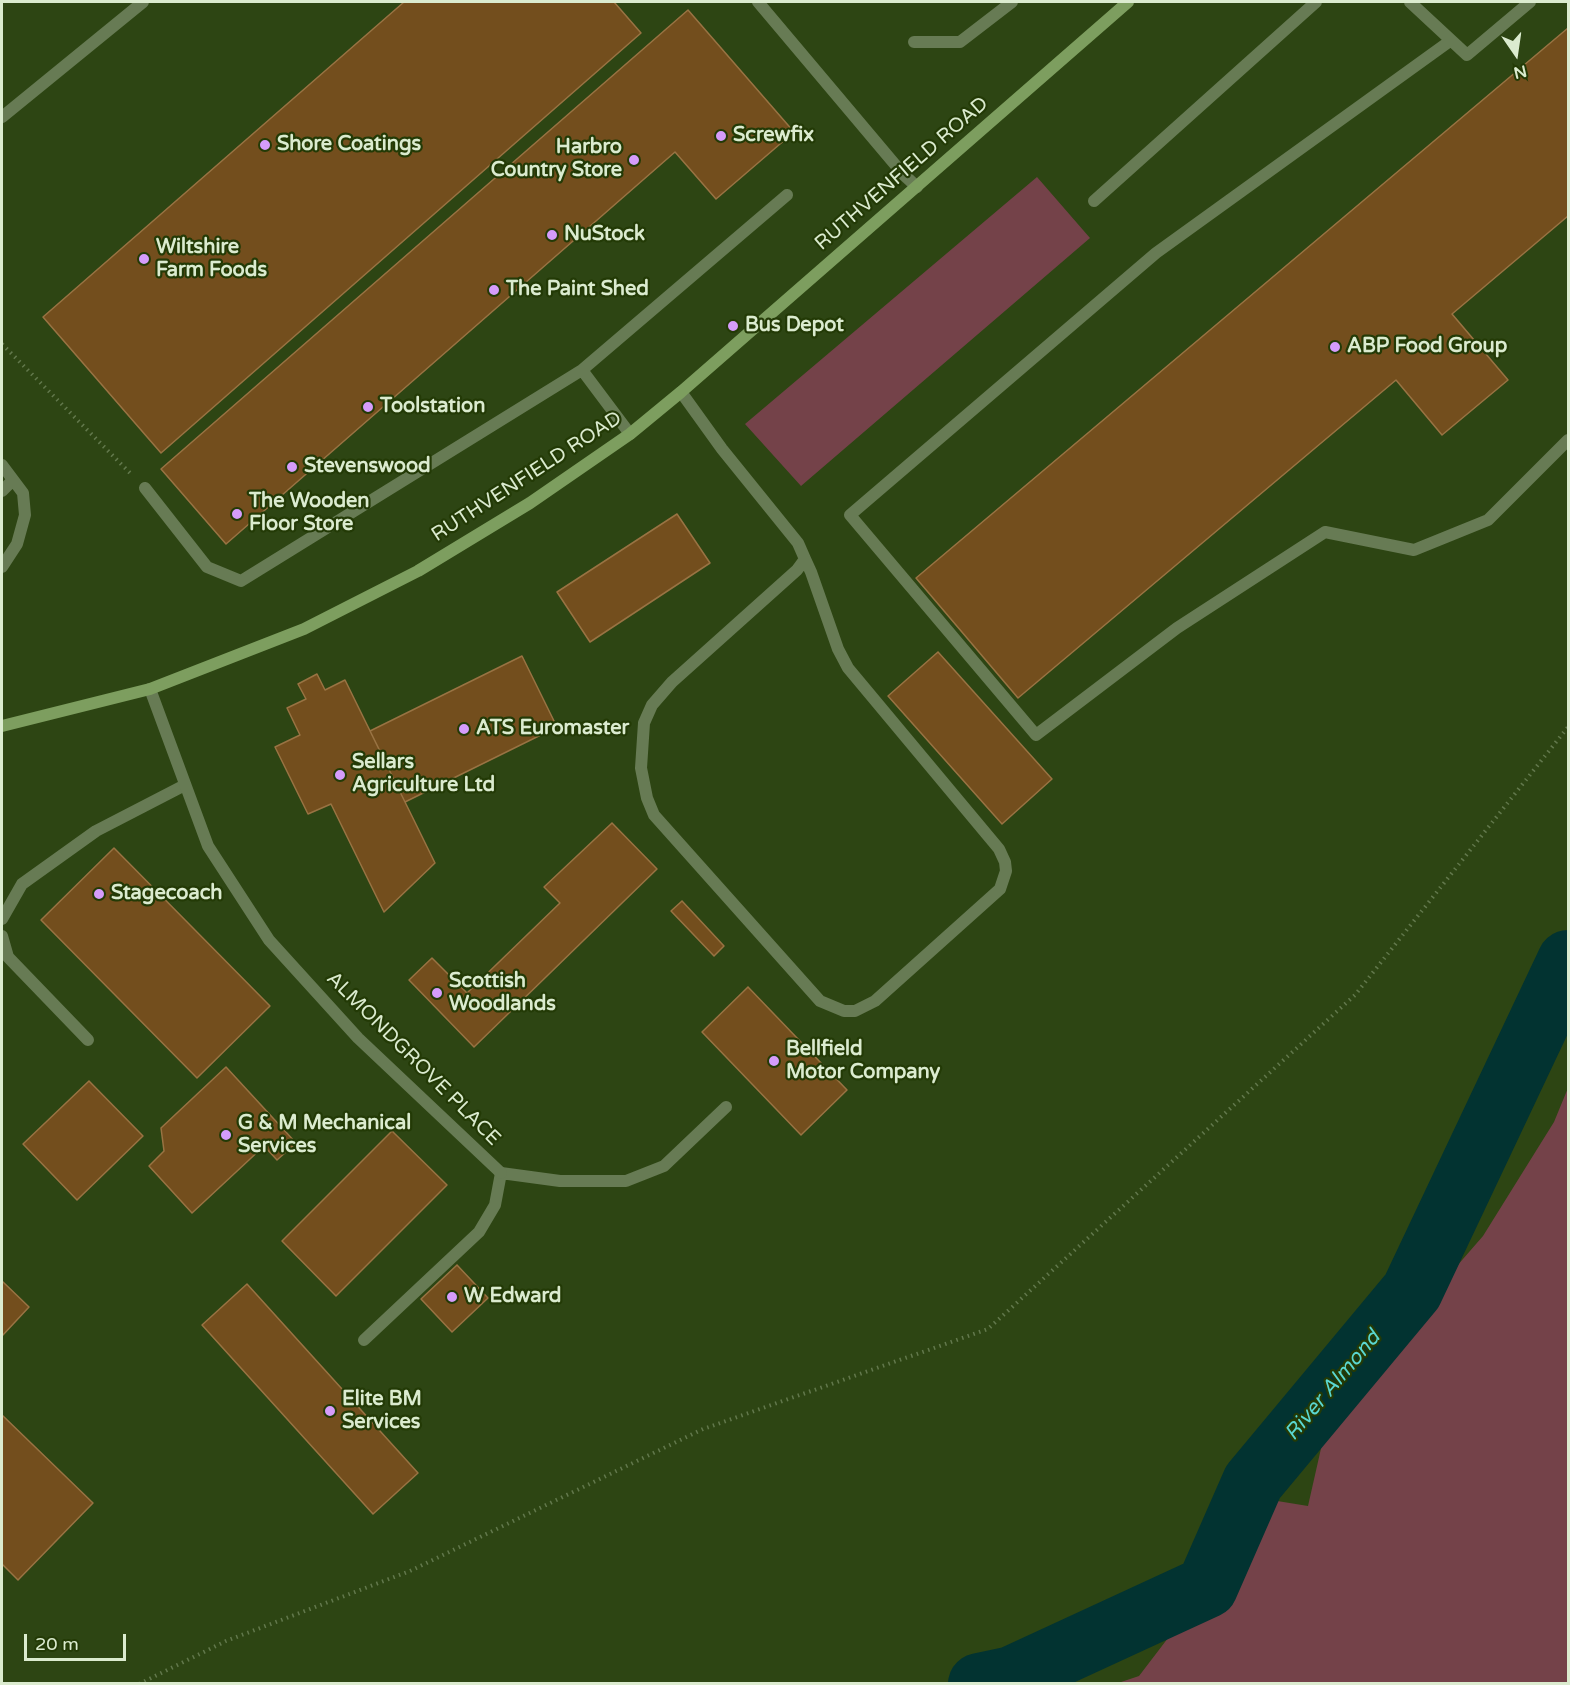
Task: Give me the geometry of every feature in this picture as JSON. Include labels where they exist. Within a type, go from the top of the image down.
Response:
[{"type":"street","points":[[2,117],[143,2]]},
{"type":"street","points":[[758,2],[903,174],[917,187]]},
{"type":"street","points":[[914,42],[960,42],[1012,2]]},
{"type":"street","name":"RUTHVENFIELD ROAD","points":[[2,726],[150,689],[304,629],[418,571],[530,503],[630,434],[681,392],[1128,2]]},
{"type":"street","points":[[1094,201],[1316,2]]},
{"type":"street","points":[[1410,2],[1467,55],[1530,2]]},
{"type":"street","points":[[1450,41],[1156,253],[850,514],[1036,735],[1177,628],[1325,532],[1414,550],[1488,520],[1569,440]]},
{"type":"street","points":[[145,488],[207,567],[241,581],[582,370],[787,195]]},
{"type":"street","points":[[582,370],[630,434]]},
{"type":"street","points":[[681,392],[722,449],[798,543],[805,559],[848,668],[999,849],[1006,872],[1000,889],[875,1001],[855,1011],[833,1008],[820,1001],[654,815],[646,798],[641,768],[644,723],[652,705],[672,682],[797,570],[805,559]]},
{"type":"street","points":[[2,465],[23,493],[25,515],[17,544],[2,567]]},
{"type":"street","points":[[2,491],[13,480]]},
{"type":"street","name":"ALMONDGROVE PLACE","points":[[150,689],[208,846],[269,940],[358,1038],[501,1173]]},
{"type":"street","points":[[2,919],[22,884],[96,831],[185,785]]},
{"type":"street","points":[[2,936],[8,957],[88,1040]]},
{"type":"street","points":[[364,1340],[478,1232],[495,1205],[501,1173],[560,1181],[626,1181],[664,1166],[726,1107]]},
{"type":"path","points":[[2,344],[145,488]]},
{"type":"path","points":[[139,1683],[226,1641],[410,1572],[703,1429],[987,1329],[1355,995],[1569,727]]},
{"type":"shaded area","points":[[1037,177],[1090,238],[801,486],[745,424]]},
{"type":"shaded area","points":[[1568,1088],[1568,1683],[1118,1683],[1139,1676],[1207,1587],[1265,1499],[1308,1506],[1329,1413],[1483,1236],[1554,1122]]},
{"type":"building","points":[[404,2],[614,2],[641,33],[161,453],[43,317]]},
{"type":"building","points":[[688,10],[794,132],[716,199],[675,152],[226,544],[161,469]]},
{"type":"building","name":"ABP Food Group","points":[[1568,28],[1568,216],[1452,314],[1508,380],[1442,435],[1396,380],[1018,698],[916,578]]},
{"type":"building","points":[[677,514],[710,563],[590,642],[557,592]]},
{"type":"building","points":[[938,652],[1052,779],[1002,824],[888,696]]},
{"type":"building","name":"ATS Euromaster","points":[[522,656],[557,727],[405,802],[370,731]]},
{"type":"building","name":"Sellars Agriculture Ltd","points":[[317,674],[325,690],[345,680],[435,863],[384,912],[331,804],[308,814],[275,747],[300,735],[287,708],[306,699],[298,684]]},
{"type":"building","points":[[612,823],[657,869],[474,1047],[409,980],[432,958],[467,993],[560,903],[544,887]]},
{"type":"building","points":[[114,848],[270,1006],[197,1078],[41,920]]},
{"type":"building","points":[[682,901],[724,946],[714,956],[671,911]]},
{"type":"building","name":"Bellfield Motor Company","points":[[748,987],[847,1090],[801,1135],[702,1032]]},
{"type":"building","name":"G & M Mechanical Services","points":[[226,1067],[296,1143],[277,1160],[264,1146],[192,1213],[149,1166],[164,1151],[161,1128]]},
{"type":"building","points":[[89,1081],[143,1136],[77,1200],[23,1144]]},
{"type":"building","points":[[392,1131],[447,1185],[336,1296],[282,1241]]},
{"type":"building","points":[[457,1265],[488,1298],[452,1332],[421,1299]]},
{"type":"building","points":[[2,1281],[29,1307],[2,1336]]},
{"type":"building","points":[[247,1284],[418,1473],[373,1514],[202,1325]]},
{"type":"building","points":[[2,1415],[93,1503],[18,1580],[2,1564]]},
{"type":"waterway","name":"River Almond","points":[[979,1684],[1012,1677],[1207,1587],[1253,1482],[1412,1291],[1568,961]]},
{"type":"place","name":"Screwfix","points":[[721,136]]},
{"type":"place","name":"Shore Coatings","points":[[265,145]]},
{"type":"place","name":"Harbro Country Store","points":[[634,160]]},
{"type":"place","name":"NuStock","points":[[552,235]]},
{"type":"place","name":"Wiltshire Farm Foods","points":[[144,259]]},
{"type":"place","name":"The Paint Shed","points":[[494,290]]},
{"type":"place","name":"Bus Depot","points":[[733,326]]},
{"type":"place","name":"ABP Food Group","points":[[1335,347]]},
{"type":"place","name":"Toolstation","points":[[368,407]]},
{"type":"place","name":"Stevenswood","points":[[292,467]]},
{"type":"place","name":"The Wooden Floor Store","points":[[237,514]]},
{"type":"place","name":"ATS Euromaster","points":[[464,729]]},
{"type":"place","name":"Sellars Agriculture Ltd","points":[[340,775]]},
{"type":"place","name":"Stagecoach","points":[[99,894]]},
{"type":"place","name":"Scottish Woodlands","points":[[437,993]]},
{"type":"place","name":"Bellfield Motor Company","points":[[774,1061]]},
{"type":"place","name":"G & M Mechanical Services","points":[[226,1135]]},
{"type":"place","name":"W Edward","points":[[452,1297]]},
{"type":"place","name":"Elite BM Services","points":[[330,1411]]}]
